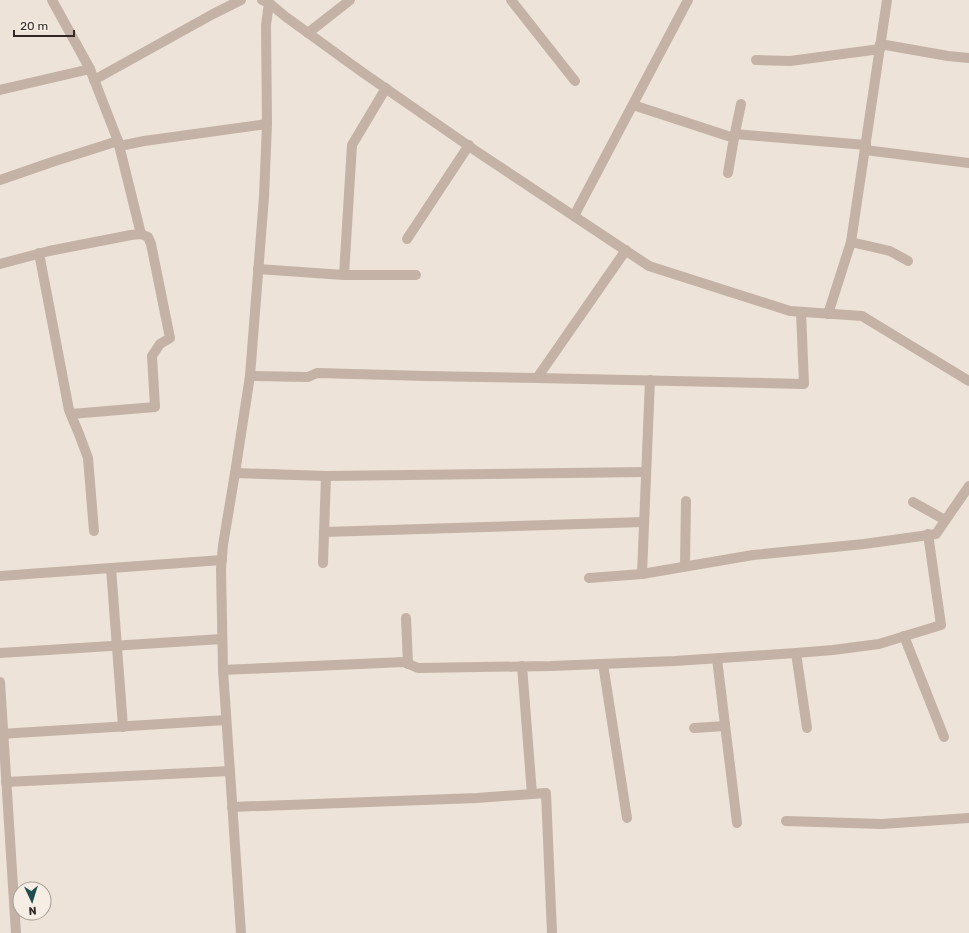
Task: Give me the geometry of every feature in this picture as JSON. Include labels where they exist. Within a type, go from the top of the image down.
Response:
[{"type":"street","points":[[52,0],[90,69],[119,144],[141,234]]},
{"type":"street","points":[[94,80],[212,14],[241,0]]},
{"type":"street","points":[[308,33],[350,0]]},
{"type":"street","points":[[511,0],[575,81]]},
{"type":"street","points":[[574,216],[688,0]]},
{"type":"street","points":[[828,314],[851,242],[887,0]]},
{"type":"street","points":[[266,2],[386,88],[649,266],[790,311],[862,316],[969,381]]},
{"type":"street","points":[[241,933],[223,670],[222,560],[223,545],[250,376],[250,356],[264,197],[267,124],[266,2]]},
{"type":"street","points":[[756,60],[790,61],[880,46],[969,58]]},
{"type":"street","points":[[0,90],[90,69]]},
{"type":"street","points":[[344,274],[352,145],[386,88]]},
{"type":"street","points":[[728,173],[741,104]]},
{"type":"street","points":[[632,105],[734,136],[865,147],[969,163]]},
{"type":"street","points":[[0,180],[54,161],[119,144],[267,124]]},
{"type":"street","points":[[407,239],[469,145]]},
{"type":"street","points":[[0,264],[49,251],[141,234],[148,237],[151,244],[170,338],[160,344],[152,356],[155,407],[70,414]]},
{"type":"street","points":[[851,242],[890,251],[908,261]]},
{"type":"street","points":[[537,378],[626,250]]},
{"type":"street","points":[[39,254],[69,410],[88,458],[94,531]]},
{"type":"street","points":[[258,269],[344,274],[416,275]]},
{"type":"street","points":[[250,376],[308,377],[316,373],[804,384],[801,312]]},
{"type":"street","points":[[642,574],[650,380]]},
{"type":"street","points":[[235,473],[326,476],[646,472]]},
{"type":"street","points":[[323,563],[326,476]]},
{"type":"street","points":[[589,578],[642,574],[753,555],[864,544],[936,534],[969,486]]},
{"type":"street","points":[[685,566],[686,501]]},
{"type":"street","points":[[913,502],[945,520]]},
{"type":"street","points":[[324,532],[644,522]]},
{"type":"street","points":[[223,670],[404,662],[418,668],[603,664],[796,653],[879,644],[941,625],[928,534]]},
{"type":"street","points":[[0,576],[222,560]]},
{"type":"street","points":[[111,568],[123,727]]},
{"type":"street","points":[[406,618],[408,664]]},
{"type":"street","points":[[904,636],[944,737]]},
{"type":"street","points":[[0,653],[222,639]]},
{"type":"street","points":[[796,653],[807,728]]},
{"type":"street","points":[[717,658],[737,823]]},
{"type":"street","points":[[603,664],[627,818]]},
{"type":"street","points":[[522,666],[532,794]]},
{"type":"street","points":[[0,682],[4,788],[16,933]]},
{"type":"street","points":[[2,734],[226,720]]},
{"type":"street","points":[[694,728],[726,726]]},
{"type":"street","points":[[4,788],[230,772]]},
{"type":"street","points":[[232,807],[477,798],[546,793],[552,933]]},
{"type":"street","points":[[786,821],[882,824],[969,818]]}]
